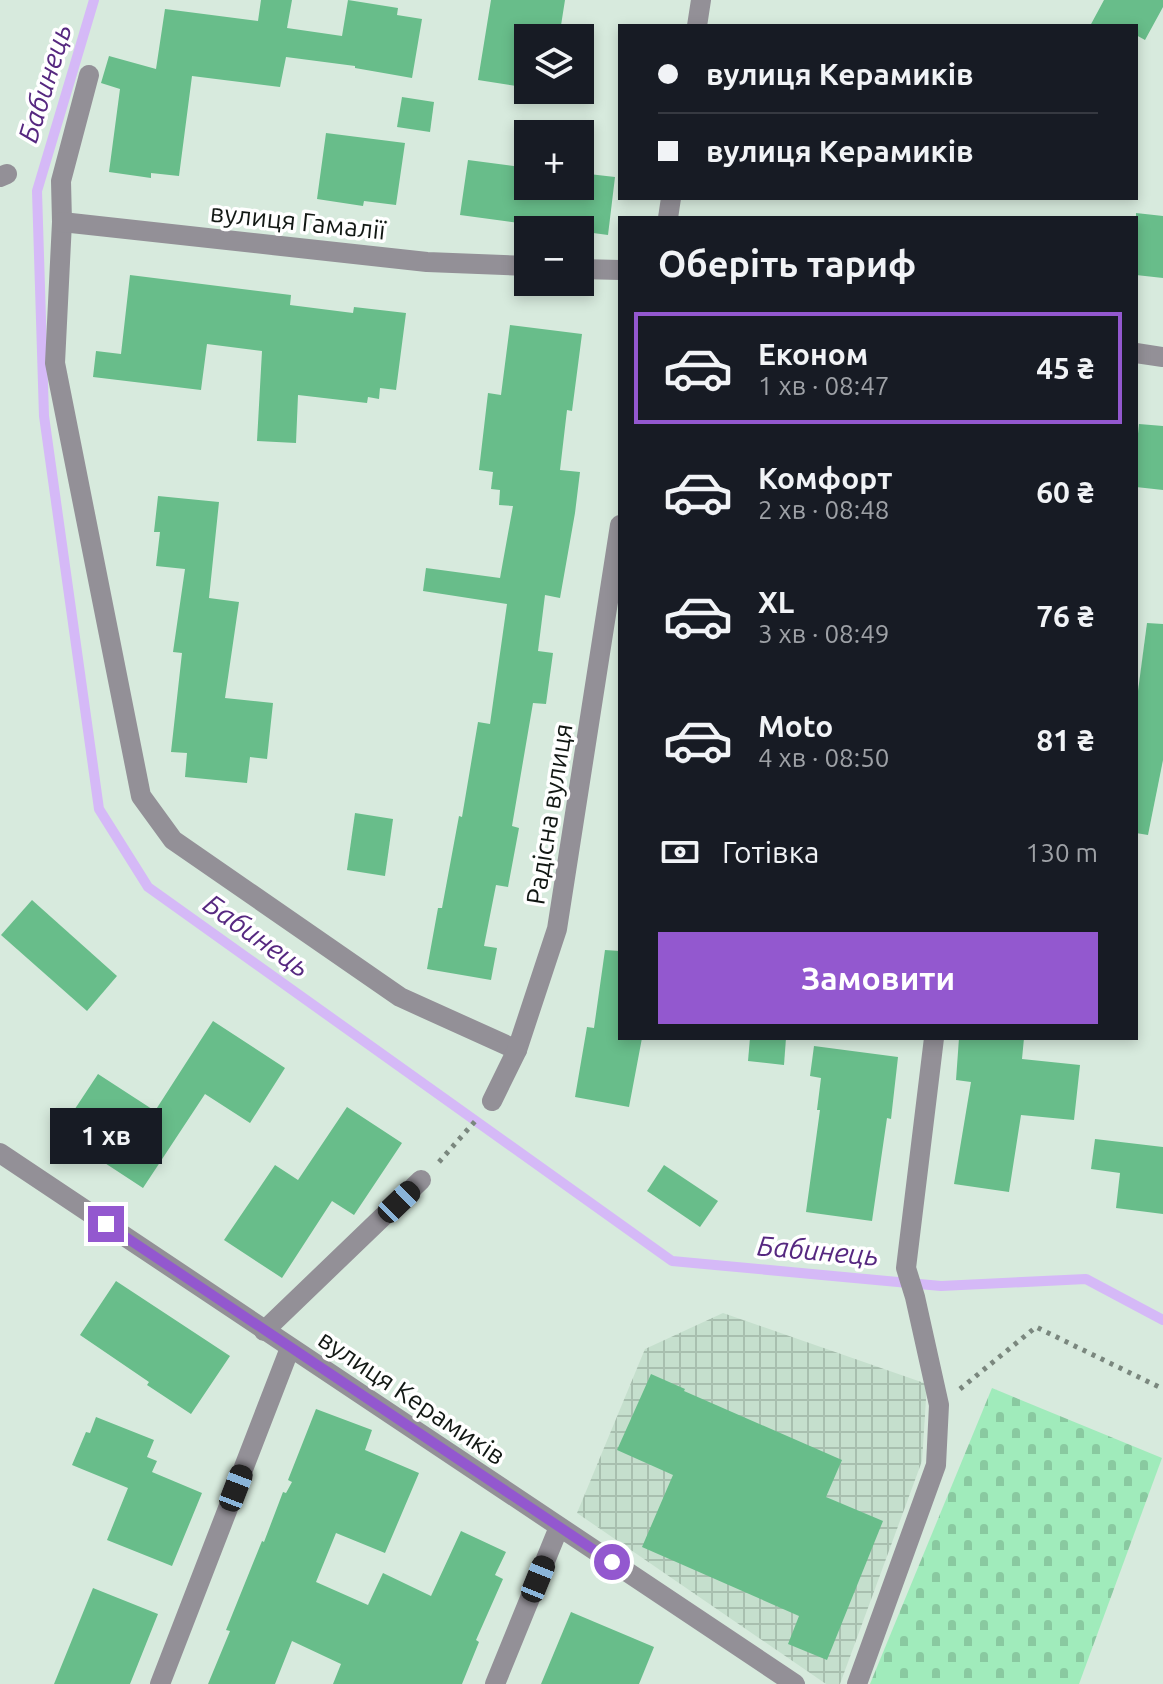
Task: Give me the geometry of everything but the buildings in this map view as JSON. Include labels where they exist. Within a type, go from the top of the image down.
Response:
[{"type":"street","points":[[697,24],[701,0]]},
{"type":"street","points":[[89,75],[61,181],[55,363],[141,796],[173,840],[400,997],[517,1050]]},
{"type":"street","name":"вулиця Гамалії","points":[[62,222],[427,262],[514,265]]},
{"type":"street","points":[[594,269],[618,270]]},
{"type":"street","points":[[1138,353],[1163,357]]},
{"type":"street","name":"Радісна вулиця","points":[[492,1101],[517,1050],[557,929],[618,538]]},
{"type":"street","points":[[857,1684],[936,1465],[939,1405],[906,1268],[934,1040]]},
{"type":"street","name":"вулиця Керамиків","points":[[0,1153],[795,1684]]},
{"type":"street","points":[[264,1331],[421,1180]]},
{"type":"street","points":[[160,1684],[290,1348]]},
{"type":"street","points":[[495,1684],[559,1527]]},
{"type":"path","points":[[421,1180],[472,1126]]},
{"type":"path","points":[[939,1405],[1036,1327],[1159,1387],[1163,1386]]},
{"type":"shaded area","points":[[723,1313],[927,1384],[922,1461],[840,1684],[826,1684],[577,1513],[645,1349]]},
{"type":"green space","points":[[992,1388],[1162,1458],[1079,1684],[870,1684]]},
{"type":"waterway","name":"Бабинець","points":[[94,0],[37,191],[44,416],[99,809],[148,887],[672,1261],[941,1286],[1086,1279],[1163,1320]]},
{"type":"route","points":[[106,1224],[612,1562]]}]
